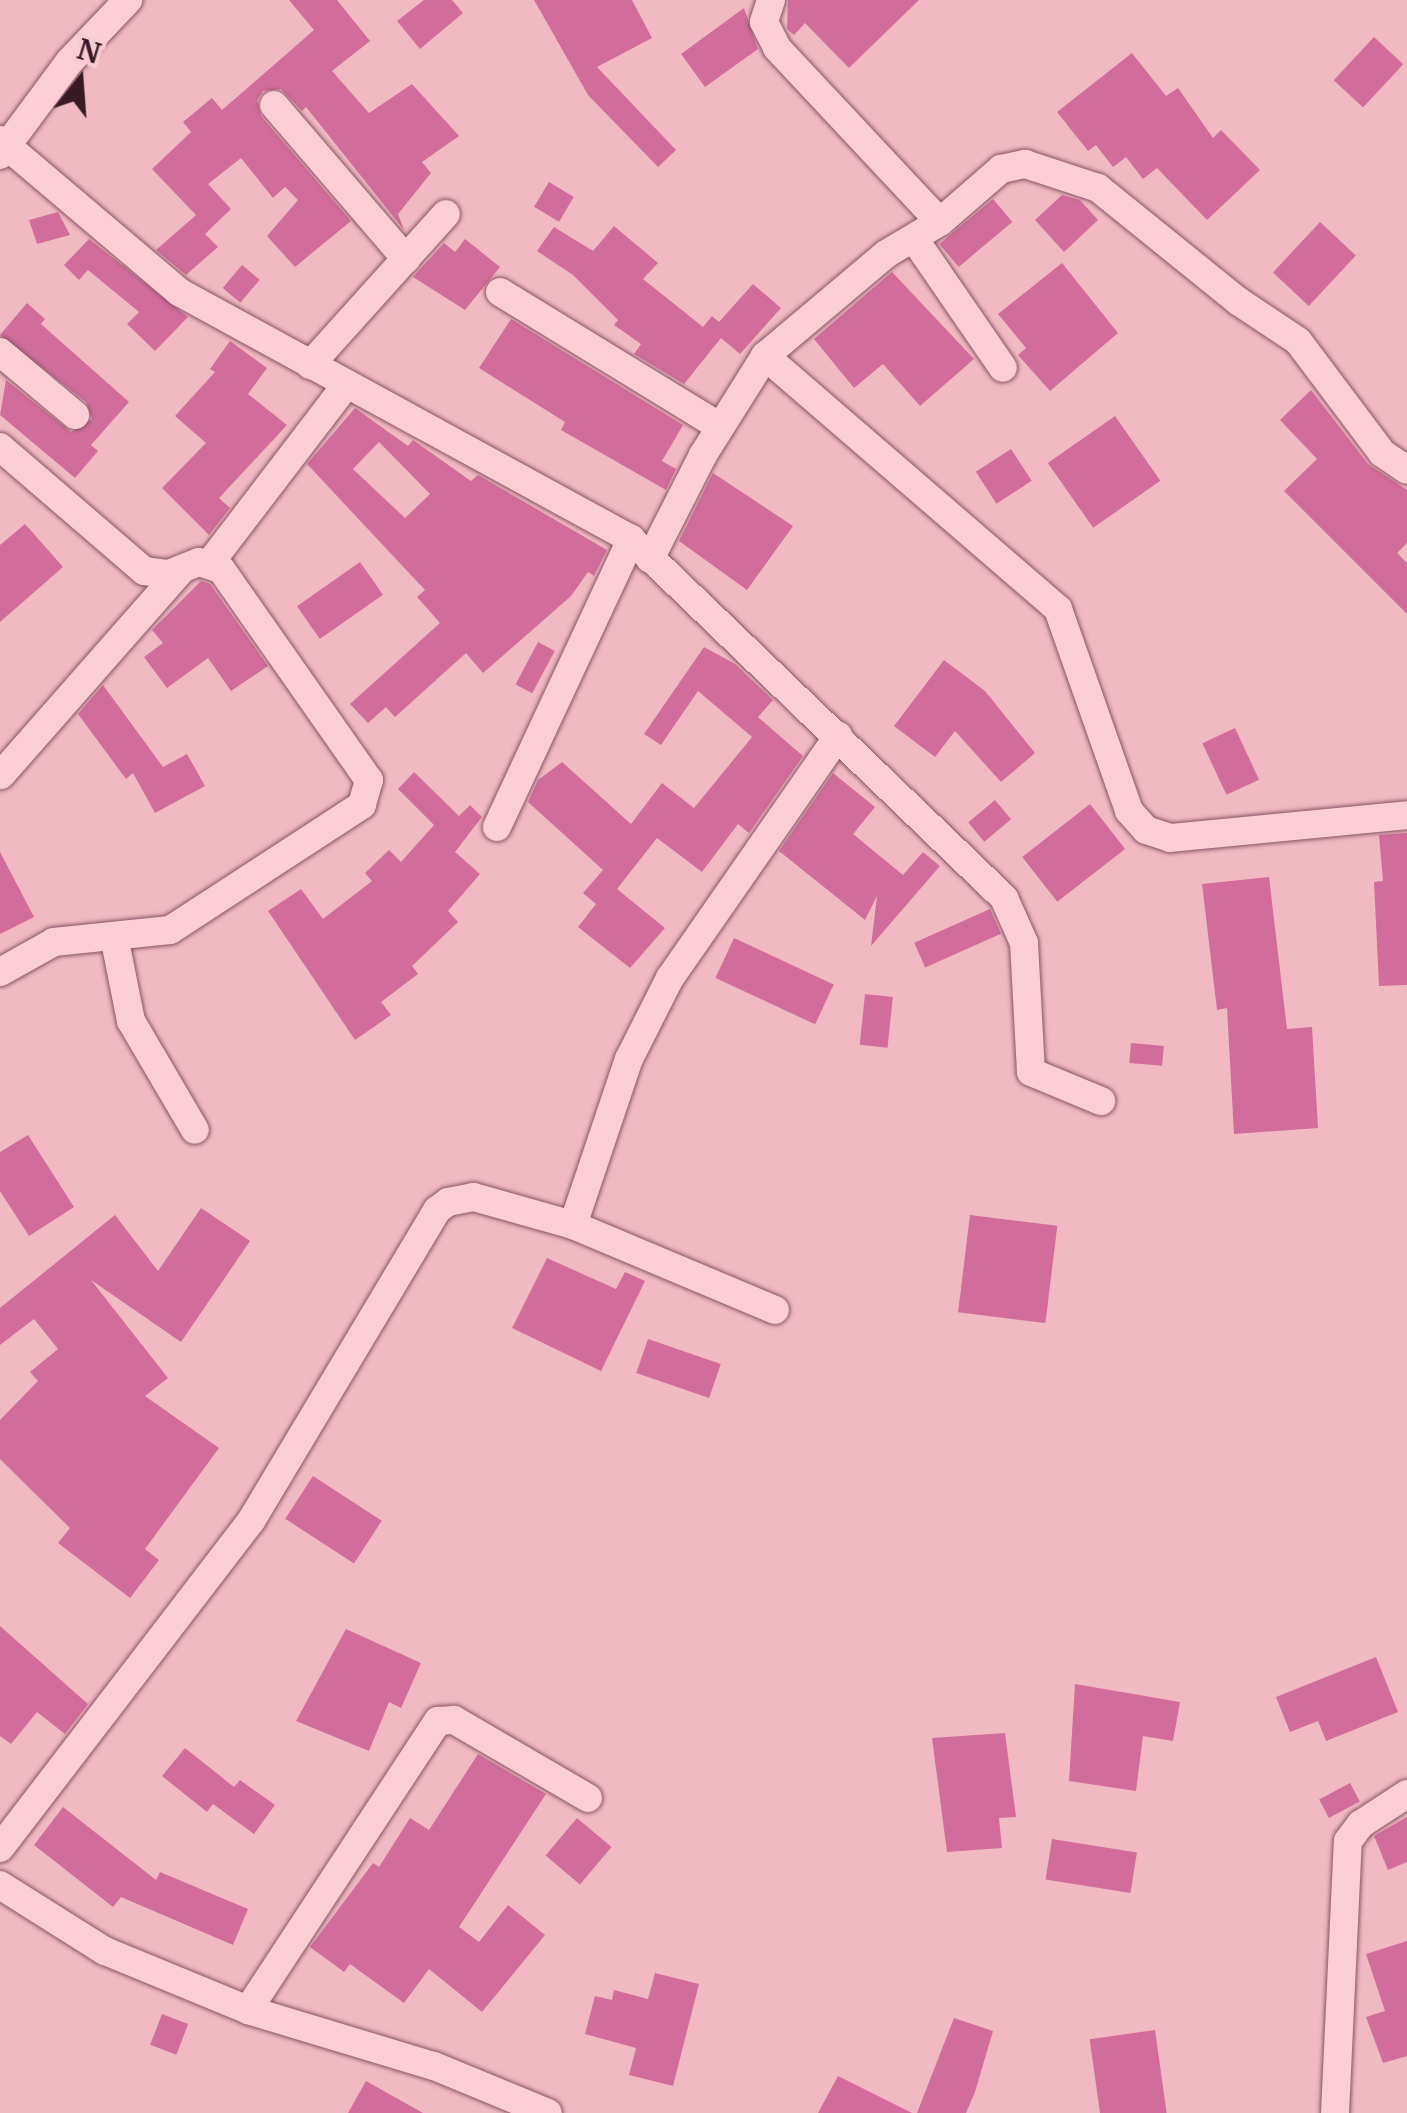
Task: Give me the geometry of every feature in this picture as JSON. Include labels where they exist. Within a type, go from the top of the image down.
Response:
[{"type":"street","points":[[128,0],[68,62],[2,147],[179,292],[641,549],[1004,898],[1024,943],[1031,1072],[1101,1100]]},
{"type":"street","points":[[772,0],[764,22],[777,48],[940,222]]},
{"type":"street","points":[[274,105],[406,259]]},
{"type":"street","points":[[498,828],[641,549],[766,356],[886,254],[940,222],[1001,169],[1025,164],[1098,188],[1238,301],[1298,340],[1382,453],[1407,470]]},
{"type":"street","points":[[310,365],[446,214]]},
{"type":"street","points":[[915,240],[1003,368]]},
{"type":"street","points":[[500,292],[720,427]]},
{"type":"street","points":[[0,352],[75,415]]},
{"type":"street","points":[[766,356],[1058,609],[1129,811],[1146,830],[1170,838],[1407,816]]},
{"type":"street","points":[[0,775],[197,566],[346,385]]},
{"type":"street","points":[[0,447],[144,571],[169,574],[197,566],[231,580],[370,780],[362,805],[205,911],[170,930],[54,942],[0,972]]},
{"type":"street","points":[[573,1225],[628,1059],[670,978],[838,736]]},
{"type":"street","points":[[114,936],[131,1021],[195,1130]]},
{"type":"street","points":[[0,1848],[252,1520],[437,1210],[474,1197],[573,1225],[775,1310]]},
{"type":"street","points":[[248,2010],[438,1721],[454,1720],[588,1798]]},
{"type":"street","points":[[1335,2113],[1348,1842],[1361,1824],[1407,1794]]},
{"type":"street","points":[[0,1885],[105,1950],[248,2010],[434,2066],[548,2113]]},
{"type":"building","points":[[289,0],[337,0],[370,41],[332,71],[369,113],[412,84],[459,136],[422,162],[431,173],[398,214],[404,230],[306,107],[302,111],[281,89],[263,91],[257,100],[261,116],[351,221],[295,267],[267,236],[298,200],[285,187],[273,198],[241,158],[208,184],[231,209],[205,234],[218,247],[186,275],[156,250],[196,215],[152,169],[191,132],[183,122],[212,98],[222,110],[314,30]]},
{"type":"building","points":[[424,0],[452,0],[463,13],[420,49],[397,21]]},
{"type":"building","points":[[534,0],[632,0],[652,38],[597,67],[676,150],[658,167],[588,95]]},
{"type":"building","points":[[788,0],[919,0],[849,68],[805,23],[794,35],[787,29]]},
{"type":"building","points":[[744,8],[758,49],[705,87],[681,54]]},
{"type":"building","points":[[1374,37],[1403,64],[1363,107],[1334,80]]},
{"type":"building","points":[[1132,53],[1166,96],[1178,88],[1213,138],[1221,130],[1260,170],[1207,220],[1157,168],[1143,179],[1126,157],[1113,167],[1096,145],[1088,151],[1057,112]]},
{"type":"building","points":[[549,182],[574,197],[559,222],[534,207]]},
{"type":"building","points":[[1062,195],[1080,200],[1098,220],[1064,252],[1035,220]]},
{"type":"building","points":[[993,199],[1012,222],[959,267],[939,244]]},
{"type":"building","points":[[58,212],[70,235],[37,244],[29,220]]},
{"type":"building","points":[[1320,222],[1356,255],[1309,306],[1273,272]]},
{"type":"building","points":[[614,226],[658,263],[643,279],[703,327],[712,316],[719,322],[753,284],[781,308],[740,354],[721,338],[684,384],[634,354],[641,344],[614,325],[618,320],[573,275],[537,251],[554,227],[593,251]]},
{"type":"building","points":[[89,239],[188,317],[155,351],[127,324],[139,312],[88,270],[79,280],[64,265]]},
{"type":"building","points":[[465,239],[500,267],[465,310],[413,277],[444,243],[455,252]]},
{"type":"building","points":[[1062,263],[1118,333],[1050,391],[1018,355],[1026,348],[998,314]]},
{"type":"building","points":[[242,265],[260,280],[240,303],[223,288]]},
{"type":"building","points":[[892,272],[974,359],[920,406],[883,364],[854,388],[814,339]]},
{"type":"building","points":[[27,303],[45,319],[41,324],[129,402],[91,445],[98,451],[75,478],[0,415],[6,380],[71,432],[92,419],[86,402],[0,335]]},
{"type":"building","points":[[511,319],[683,425],[662,461],[676,469],[666,490],[561,430],[565,422],[479,368]]},
{"type":"building","points":[[230,341],[267,368],[248,394],[287,425],[219,498],[230,508],[209,535],[162,488],[206,443],[175,416],[215,372],[210,369]]},
{"type":"building","points":[[1311,390],[1368,464],[1407,490],[1407,543],[1397,553],[1407,563],[1407,614],[1284,491],[1317,459],[1280,420]]},
{"type":"building","points":[[355,408],[408,446],[413,440],[471,481],[478,475],[607,550],[594,576],[588,572],[571,596],[483,673],[466,653],[395,717],[386,707],[368,723],[350,704],[440,623],[417,597],[425,590],[307,464]],"holes":[[[379,442],[430,494],[405,518],[353,469]]]},
{"type":"building","points":[[1115,416],[1160,481],[1093,528],[1048,463]]},
{"type":"building","points":[[1011,449],[1032,481],[996,504],[976,472]]},
{"type":"building","points":[[713,473],[793,526],[747,590],[679,541]]},
{"type":"building","points":[[25,524],[63,567],[0,622],[0,545]]},
{"type":"building","points":[[360,562],[383,595],[320,639],[297,606]]},
{"type":"building","points":[[201,581],[210,584],[268,666],[231,691],[208,658],[167,688],[144,657],[163,643],[152,630]]},
{"type":"building","points":[[538,642],[555,651],[532,693],[515,684]]},
{"type":"building","points":[[704,647],[735,664],[773,700],[758,717],[803,756],[749,833],[738,824],[702,872],[657,838],[617,889],[665,928],[630,968],[578,927],[596,904],[583,893],[603,870],[528,802],[538,780],[562,762],[631,824],[662,783],[694,808],[752,737],[698,691],[661,745],[644,734]]},
{"type":"building","points":[[944,660],[985,691],[1035,753],[1001,782],[955,731],[935,757],[894,726]]},
{"type":"building","points":[[103,685],[163,767],[187,754],[205,786],[155,813],[133,773],[126,779],[78,714]]},
{"type":"building","points":[[1235,728],[1259,780],[1226,795],[1202,743]]},
{"type":"building","points":[[414,772],[459,816],[470,805],[482,817],[455,852],[480,874],[448,911],[458,922],[412,966],[418,974],[381,1002],[391,1015],[355,1040],[268,911],[301,889],[323,919],[372,881],[365,873],[389,850],[401,862],[434,825],[398,789]]},
{"type":"building","points":[[833,773],[875,807],[853,834],[903,875],[923,852],[940,866],[871,946],[877,896],[865,920],[779,851]]},
{"type":"building","points":[[995,800],[1011,819],[984,842],[968,822]]},
{"type":"building","points":[[1090,804],[1125,849],[1057,902],[1022,857]]},
{"type":"building","points":[[1407,833],[1407,985],[1379,986],[1374,882],[1383,881],[1379,835]]},
{"type":"building","points":[[0,852],[34,917],[0,934]]},
{"type":"building","points":[[1269,877],[1287,1029],[1312,1027],[1318,1128],[1234,1134],[1227,1008],[1217,1010],[1202,884]]},
{"type":"building","points":[[990,909],[1001,934],[925,967],[914,943]]},
{"type":"building","points":[[734,938],[834,984],[815,1024],[715,978]]},
{"type":"building","points":[[865,994],[893,997],[888,1048],[860,1045]]},
{"type":"building","points":[[1131,1043],[1164,1046],[1162,1066],[1129,1063]]},
{"type":"building","points":[[28,1135],[74,1207],[29,1236],[0,1191],[0,1152]]},
{"type":"building","points":[[201,1208],[250,1241],[181,1342],[91,1280],[168,1378],[145,1396],[219,1448],[145,1549],[159,1560],[130,1598],[58,1543],[70,1528],[0,1459],[0,1420],[38,1381],[30,1372],[58,1349],[34,1319],[0,1345],[0,1308],[115,1215],[158,1271]]},
{"type":"building","points":[[970,1215],[1057,1226],[1045,1323],[958,1312]]},
{"type":"building","points":[[547,1258],[616,1289],[625,1272],[645,1281],[601,1371],[512,1328]]},
{"type":"building","points":[[648,1339],[721,1364],[709,1398],[636,1373]]},
{"type":"building","points":[[313,1476],[382,1521],[354,1563],[285,1519]]},
{"type":"building","points":[[0,1626],[88,1704],[65,1734],[37,1712],[11,1744],[0,1736]]},
{"type":"building","points":[[346,1629],[421,1663],[401,1708],[389,1702],[369,1751],[296,1721]]},
{"type":"building","points":[[1376,1657],[1398,1712],[1326,1741],[1318,1721],[1290,1732],[1276,1697]]},
{"type":"building","points":[[1075,1684],[1180,1702],[1173,1741],[1143,1736],[1136,1791],[1069,1781]]},
{"type":"building","points":[[1005,1733],[1016,1817],[999,1818],[1002,1848],[947,1852],[932,1738]]},
{"type":"building","points":[[185,1748],[234,1787],[240,1780],[275,1805],[254,1834],[213,1804],[207,1812],[162,1776]]},
{"type":"building","points":[[478,1754],[546,1794],[459,1927],[479,1942],[508,1905],[545,1935],[482,2012],[429,1969],[404,2003],[350,1964],[344,1972],[310,1947],[373,1863],[379,1867],[410,1818],[429,1830]]},
{"type":"building","points":[[1350,1783],[1360,1802],[1329,1818],[1319,1799]]},
{"type":"building","points":[[63,1807],[156,1880],[160,1872],[248,1909],[233,1945],[121,1897],[113,1907],[34,1845]]},
{"type":"building","points":[[1407,1817],[1407,1862],[1388,1870],[1374,1836]]},
{"type":"building","points":[[577,1818],[611,1847],[580,1884],[546,1856]]},
{"type":"building","points":[[1052,1839],[1137,1852],[1131,1893],[1046,1879]]},
{"type":"building","points":[[1407,1941],[1407,2056],[1383,2063],[1366,2017],[1385,2011],[1366,1954]]},
{"type":"building","points":[[655,1973],[699,1984],[673,2086],[629,2075],[636,2048],[585,2034],[595,1996],[612,2000],[614,1990],[648,1999]]},
{"type":"building","points":[[162,2014],[188,2024],[176,2055],[150,2045]]},
{"type":"building","points":[[954,2018],[993,2031],[975,2092],[966,2113],[917,2113]]},
{"type":"building","points":[[1155,2030],[1167,2113],[1100,2113],[1090,2039]]},
{"type":"building","points":[[838,2076],[912,2113],[818,2113]]},
{"type":"building","points":[[366,2081],[423,2113],[348,2113]]}]
